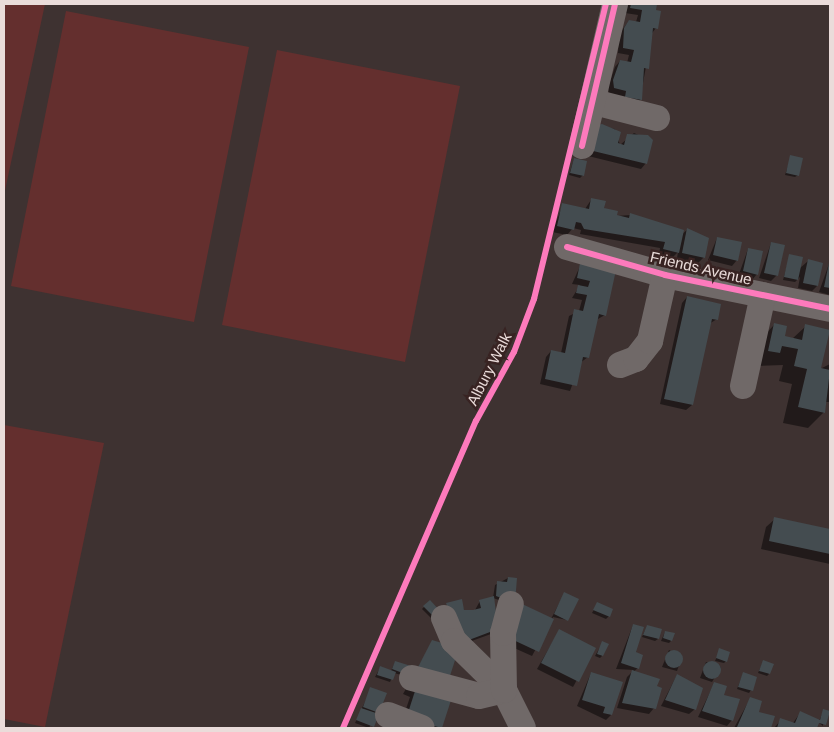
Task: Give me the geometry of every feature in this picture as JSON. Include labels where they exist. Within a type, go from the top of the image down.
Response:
[{"type":"street","points":[[582,146],[594,102],[615,4]]},
{"type":"street","points":[[594,102],[658,118]]},
{"type":"street","name":"Friends Avenue","points":[[567,247],[665,276],[830,309]]},
{"type":"street","name":"Friends Avenue","points":[[620,365],[636,359],[650,341],[665,276]]},
{"type":"street","name":"Friends Avenue","points":[[743,386],[763,295]]},
{"type":"street","points":[[504,690],[503,633],[511,604]]},
{"type":"street","points":[[444,618],[454,641],[504,690],[523,728]]},
{"type":"street","points":[[412,678],[478,696],[504,690]]},
{"type":"street","points":[[388,715],[422,728]]},
{"type":"shaded area","points":[[4,4],[45,4],[4,195]]},
{"type":"shaded area","points":[[66,11],[249,47],[194,322],[11,286]]},
{"type":"shaded area","points":[[277,50],[460,86],[405,362],[222,325]]},
{"type":"shaded area","points":[[4,425],[104,443],[45,727],[4,719]]},
{"type":"building","points":[[631,4],[657,4],[656,10],[661,11],[658,29],[653,28],[649,69],[644,68],[642,100],[625,97],[626,91],[614,88],[613,80],[620,60],[631,62],[634,50],[623,48],[624,28],[629,20],[640,22],[642,10],[630,8]]},
{"type":"building","points":[[602,124],[621,132],[618,143],[624,145],[627,134],[648,135],[653,140],[647,164],[589,150],[594,126]]},
{"type":"building","points":[[790,155],[803,158],[799,176],[786,173]]},
{"type":"building","points":[[574,158],[587,161],[584,176],[570,173]]},
{"type":"building","points":[[591,198],[606,201],[604,208],[618,211],[617,215],[629,218],[630,213],[684,230],[679,253],[663,249],[665,242],[584,229],[581,223],[576,222],[574,230],[557,226],[562,203],[589,209]]},
{"type":"building","points":[[687,228],[709,238],[705,258],[682,253]]},
{"type":"building","points":[[717,237],[742,242],[738,261],[713,255]]},
{"type":"building","points":[[771,242],[785,245],[778,276],[764,273]]},
{"type":"building","points":[[748,248],[763,251],[758,275],[743,271]]},
{"type":"building","points":[[789,254],[803,257],[798,280],[784,277]]},
{"type":"building","points":[[808,259],[823,263],[818,286],[803,283]]},
{"type":"building","points":[[580,263],[616,270],[606,316],[599,314],[589,358],[583,357],[577,386],[545,379],[551,350],[565,353],[574,309],[583,311],[587,295],[576,293],[578,285],[588,287],[590,281],[577,278]]},
{"type":"building","points":[[830,263],[830,288],[824,287]]},
{"type":"building","points":[[687,296],[721,304],[718,320],[712,319],[693,405],[664,399]]},
{"type":"building","points":[[774,323],[787,326],[785,336],[802,340],[805,324],[830,330],[821,368],[830,370],[825,413],[798,407],[807,369],[794,366],[798,349],[782,346],[780,353],[768,351]]},
{"type":"building","points":[[774,517],[830,529],[830,554],[769,541]]},
{"type":"building","points":[[508,577],[517,578],[515,603],[496,596],[497,581],[507,582]]},
{"type":"building","points":[[564,592],[579,599],[568,621],[554,614]]},
{"type":"building","points":[[494,596],[498,629],[461,643],[446,603],[462,599],[464,610],[473,610],[481,608],[479,600]]},
{"type":"building","points":[[430,600],[441,612],[435,618],[423,606]]},
{"type":"building","points":[[597,602],[613,609],[610,617],[593,610]]},
{"type":"building","points":[[520,603],[554,619],[539,652],[505,636]]},
{"type":"building","points":[[633,624],[644,627],[636,652],[643,655],[639,669],[621,663]]},
{"type":"building","points":[[647,625],[662,629],[659,639],[643,635]]},
{"type":"building","points":[[559,629],[596,648],[579,682],[541,663]]},
{"type":"building","points":[[665,631],[675,633],[672,641],[663,638]]},
{"type":"building","points":[[432,640],[459,648],[447,685],[416,671]]},
{"type":"building","points":[[602,641],[609,644],[603,656],[597,654]]},
{"type":"building","points":[[719,648],[730,652],[727,662],[716,658]]},
{"type":"building","points":[[674,650],[680,653],[683,659],[680,665],[674,668],[668,665],[665,659],[668,653]]},
{"type":"building","points":[[763,660],[774,664],[770,674],[759,671]]},
{"type":"building","points":[[395,661],[411,666],[408,675],[392,669]]},
{"type":"building","points":[[712,661],[718,664],[721,670],[718,676],[712,679],[706,676],[703,670],[706,664]]},
{"type":"building","points":[[380,666],[396,672],[393,680],[377,675]]},
{"type":"building","points":[[632,670],[660,679],[657,686],[662,688],[656,709],[622,703]]},
{"type":"building","points":[[591,672],[623,682],[612,715],[603,713],[605,707],[582,700]]},
{"type":"building","points":[[743,672],[757,677],[753,691],[738,687]]},
{"type":"building","points":[[677,674],[703,688],[696,710],[665,700]]},
{"type":"building","points":[[714,682],[727,686],[724,695],[740,699],[733,721],[702,711]]},
{"type":"building","points":[[370,687],[387,693],[379,713],[363,707]]},
{"type":"building","points":[[415,691],[453,694],[442,728],[406,719]]},
{"type":"building","points":[[750,697],[762,701],[759,712],[775,716],[771,728],[737,727]]},
{"type":"building","points":[[361,708],[379,714],[374,727],[356,720]]},
{"type":"building","points":[[823,709],[830,711],[826,725],[819,723],[817,728],[777,728],[780,718],[795,723],[800,711],[820,720]]},
{"type":"cycle path","name":"Albury Walk","points":[[343,728],[476,421],[514,352],[534,299],[606,4]]},
{"type":"cycle path","points":[[582,146],[615,4]]},
{"type":"cycle path","points":[[567,247],[665,275],[830,309]]}]
